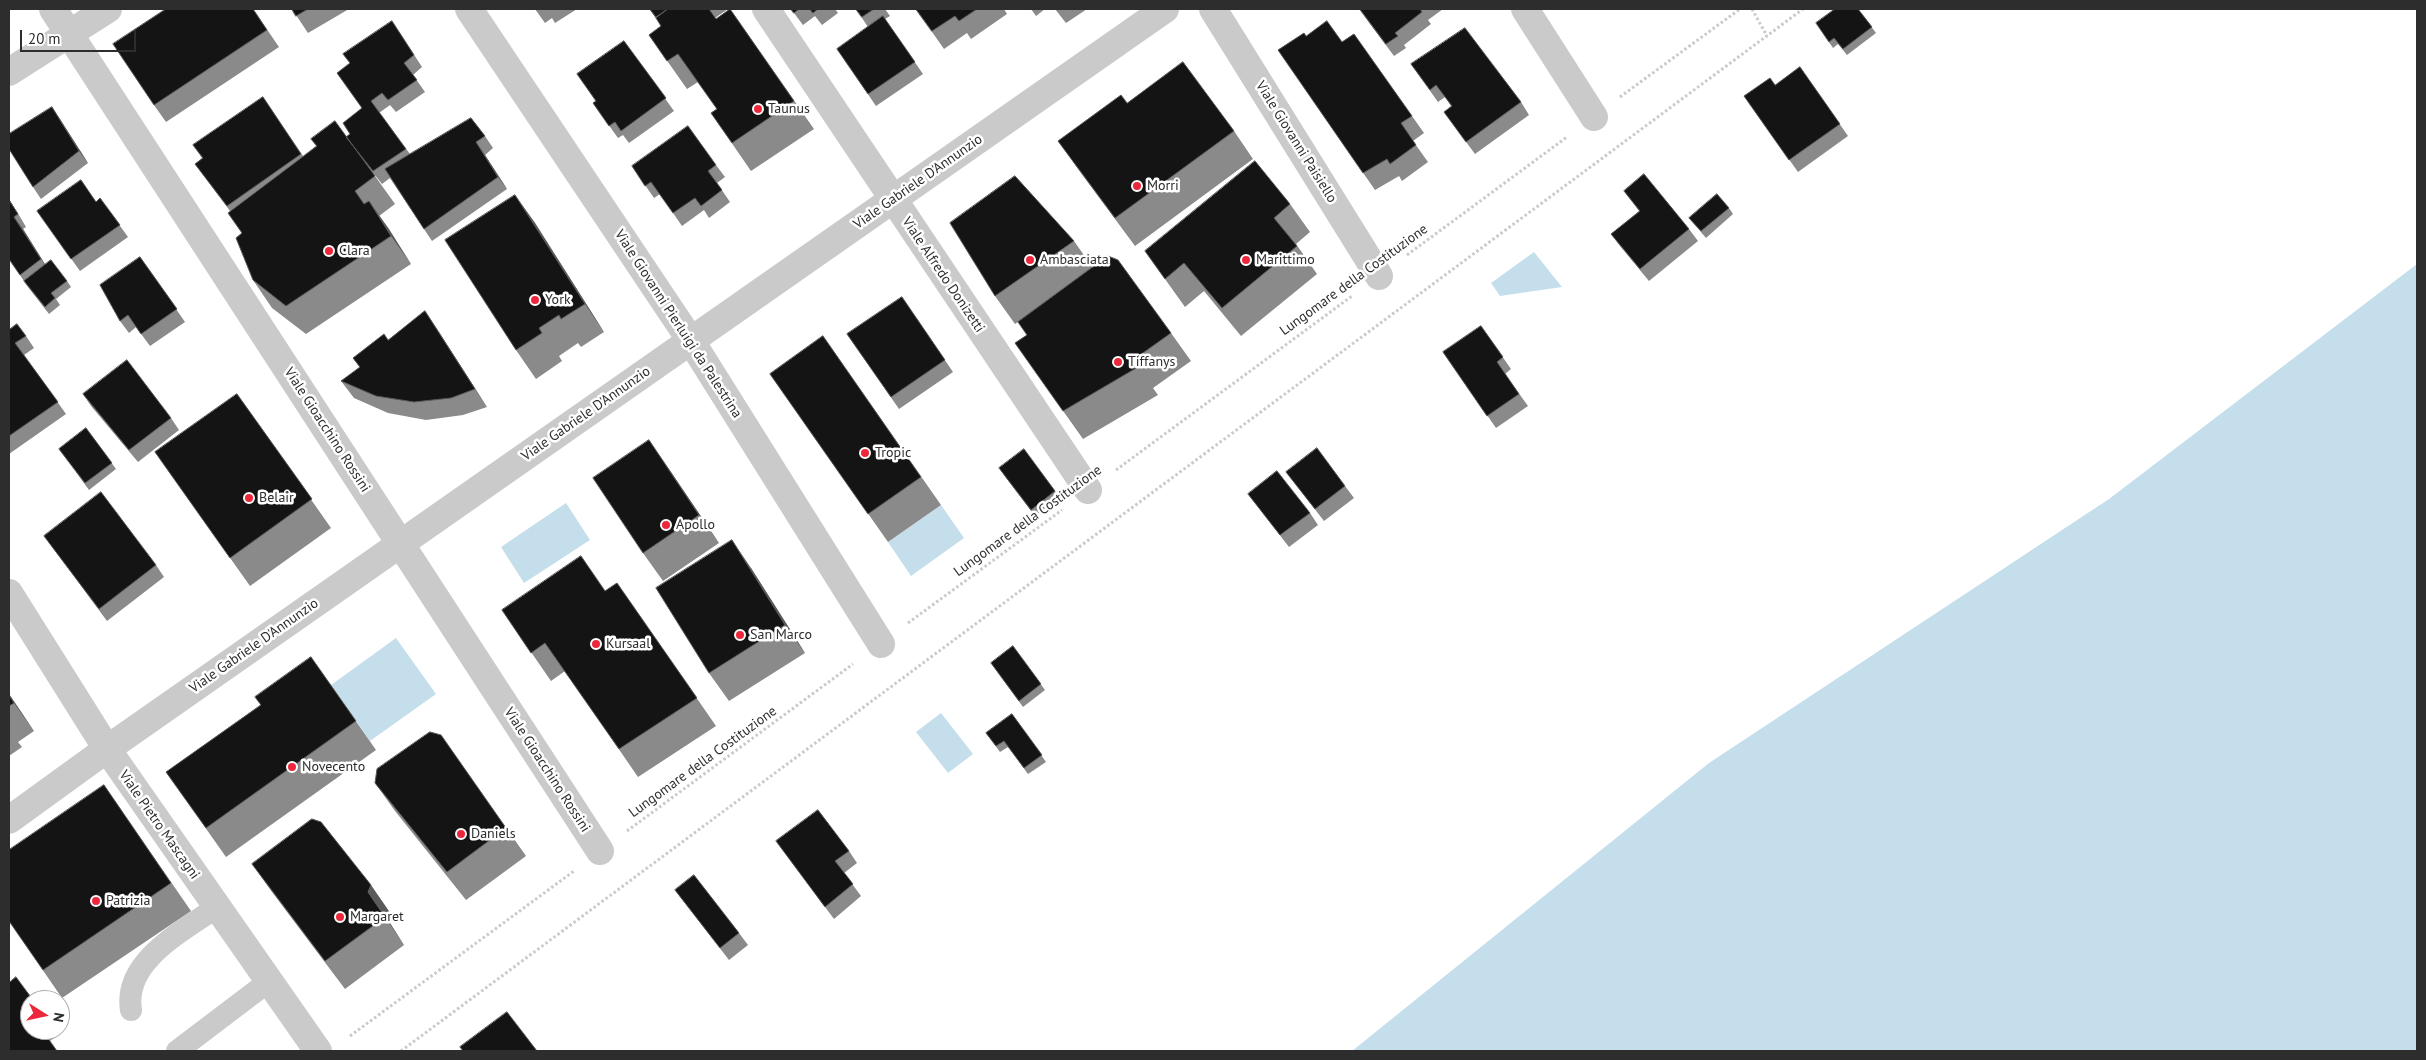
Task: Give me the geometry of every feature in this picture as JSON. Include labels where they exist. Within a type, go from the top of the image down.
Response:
[{"type":"street","name":"Viale Gioacchino Rossini","points":[[53,9],[600,851]]},
{"type":"street","points":[[9,72],[108,9]]},
{"type":"street","name":"Viale Giovanni Pierluigi da Palestrina","points":[[469,9],[691,341],[881,644]]},
{"type":"street","name":"Viale Alfredo Donizetti","points":[[766,9],[1088,490]]},
{"type":"street","name":"Viale Gabriele D'Annunzio","points":[[9,820],[107,749],[1165,9]]},
{"type":"street","name":"Viale Giovanni Paisiello","points":[[1213,9],[1378,276]]},
{"type":"street","points":[[1525,9],[1594,117]]},
{"type":"street","name":"Viale Pietro Mascagni","points":[[9,593],[107,749],[318,1051]]},
{"type":"lane","points":[[131,1010],[129,998],[131,986],[145,963],[163,946],[217,907]]},
{"type":"lane","points":[[177,1051],[268,982]]},
{"type":"path","name":"Lungomare della Costituzione","points":[[346,1040],[1740,9]]},
{"type":"path","points":[[1752,9],[1767,36]]},
{"type":"path","points":[[401,1051],[1803,9]]},
{"type":"water","points":[[1534,252],[1562,287],[1500,296],[1491,283]]},
{"type":"water","points":[[2417,264],[2417,1051],[1352,1051],[1709,763],[2109,499]]},
{"type":"water","points":[[566,503],[590,540],[524,583],[501,547]]},
{"type":"water","points":[[941,505],[964,538],[911,576],[888,542]]},
{"type":"water","points":[[396,638],[436,694],[370,741],[331,685]]},
{"type":"water","points":[[941,713],[973,754],[948,773],[916,732]]},
{"type":"building","points":[[166,9],[253,9],[267,30],[154,105],[113,44]]},
{"type":"building","points":[[292,9],[308,9],[296,16]]},
{"type":"building","points":[[650,9],[668,9],[656,17]]},
{"type":"building","name":"Taunus","points":[[668,9],[709,9],[716,19],[730,9],[794,101],[732,143],[711,113],[717,109],[678,54],[667,61],[649,35],[661,26],[656,18]]},
{"type":"building","points":[[791,9],[799,9],[794,13]]},
{"type":"building","points":[[810,9],[818,9],[813,13]]},
{"type":"building","points":[[856,9],[874,9],[862,17]]},
{"type":"building","points":[[916,9],[977,9],[959,21],[955,16],[932,31]]},
{"type":"building","points":[[1360,9],[1420,9],[1422,12],[1395,33],[1398,36],[1386,44]]},
{"type":"building","points":[[1835,9],[1858,9],[1872,27],[1843,49],[1834,38],[1829,42],[1816,23]]},
{"type":"building","points":[[883,16],[915,62],[868,94],[837,49]]},
{"type":"building","points":[[392,21],[414,55],[404,63],[417,80],[388,100],[382,93],[371,101],[406,149],[373,171],[346,137],[350,134],[343,123],[362,108],[337,73],[350,63],[343,54]]},
{"type":"building","points":[[1327,21],[1342,42],[1354,34],[1412,116],[1401,123],[1416,145],[1390,164],[1387,159],[1363,173],[1278,50],[1304,33],[1306,36]]},
{"type":"building","points":[[1465,28],[1521,102],[1466,142],[1444,112],[1452,106],[1436,85],[1430,90],[1411,64]]},
{"type":"building","points":[[624,41],[666,98],[621,131],[615,122],[609,126],[593,103],[596,101],[577,74]]},
{"type":"building","points":[[1183,62],[1234,131],[1115,218],[1058,141],[1121,95],[1127,103]]},
{"type":"building","points":[[1800,67],[1840,124],[1789,160],[1744,96],[1770,78],[1775,85]]},
{"type":"building","points":[[263,97],[301,154],[227,206],[195,164],[203,158],[193,145]]},
{"type":"building","points":[[52,107],[79,151],[33,187],[9,149],[9,134]]},
{"type":"building","points":[[471,118],[485,136],[476,142],[498,177],[424,229],[385,169]]},
{"type":"building","name":"Clara","points":[[335,121],[375,176],[355,191],[364,204],[369,201],[391,236],[286,306],[253,280],[236,238],[242,233],[228,213],[317,146],[311,139]]},
{"type":"building","points":[[688,126],[716,165],[708,171],[722,190],[701,206],[695,198],[673,213],[651,182],[645,186],[632,166]]},
{"type":"building","points":[[1255,161],[1290,204],[1274,218],[1297,246],[1222,308],[1184,263],[1165,279],[1145,251]]},
{"type":"building","points":[[1644,174],[1689,229],[1640,269],[1611,234],[1640,211],[1624,191]]},
{"type":"building","points":[[1015,176],[1074,241],[995,296],[950,223]]},
{"type":"building","points":[[81,180],[96,202],[100,198],[120,225],[71,259],[37,211]]},
{"type":"building","points":[[1717,194],[1729,208],[1701,231],[1689,218]]},
{"type":"building","name":"York","points":[[515,195],[585,304],[561,319],[559,315],[539,328],[542,333],[516,350],[445,240]]},
{"type":"building","points":[[9,200],[18,214],[14,217],[41,259],[20,275],[9,259]]},
{"type":"building","name":"Tiffanys","points":[[1108,256],[1118,260],[1171,333],[1133,360],[1138,367],[1063,411],[1015,343],[1027,335],[1018,322]]},
{"type":"building","points":[[140,257],[177,309],[141,334],[128,315],[120,321],[100,285]]},
{"type":"building","points":[[51,260],[67,281],[51,293],[55,298],[45,307],[24,281]]},
{"type":"building","points":[[902,297],[945,360],[891,397],[847,334]]},
{"type":"building","points":[[425,311],[475,389],[451,398],[414,402],[376,396],[341,381],[360,367],[353,358],[384,334],[388,340]]},
{"type":"building","points":[[17,324],[26,336],[15,343],[58,402],[9,436],[9,330]]},
{"type":"building","points":[[1481,326],[1503,357],[1497,362],[1519,394],[1487,416],[1443,352]]},
{"type":"building","name":"Tropic","points":[[823,336],[921,477],[868,514],[770,374]]},
{"type":"building","points":[[127,360],[171,418],[129,450],[83,394]]},
{"type":"building","name":"Belair","points":[[237,394],[312,499],[230,558],[155,452]]},
{"type":"building","points":[[86,428],[112,463],[85,483],[59,449]]},
{"type":"building","name":"Apollo","points":[[649,440],[699,515],[643,553],[593,478]]},
{"type":"building","points":[[1317,448],[1345,486],[1315,509],[1286,472]]},
{"type":"building","points":[[1024,449],[1055,491],[1031,510],[999,468]]},
{"type":"building","points":[[1277,471],[1310,513],[1280,535],[1248,494]]},
{"type":"building","points":[[101,492],[156,565],[99,609],[44,536]]},
{"type":"building","name":"San Marco","points":[[732,540],[785,625],[709,673],[656,588]]},
{"type":"building","points":[[581,556],[605,591],[617,583],[697,698],[619,749],[545,643],[531,653],[502,610]]},
{"type":"building","points":[[1013,646],[1041,684],[1019,701],[991,663]]},
{"type":"building","points":[[311,657],[356,721],[206,828],[166,772],[261,705],[255,697]]},
{"type":"building","points":[[9,695],[14,703],[9,706]]},
{"type":"building","points":[[1012,714],[1042,755],[1024,768],[1004,741],[996,746],[986,733]]},
{"type":"building","name":"Daniels","points":[[430,732],[441,735],[506,828],[447,872],[375,783],[377,769]]},
{"type":"building","name":"Patrizia","points":[[104,785],[171,883],[43,970],[9,921],[9,850]]},
{"type":"building","points":[[818,810],[849,851],[835,861],[853,884],[825,907],[776,841]]},
{"type":"building","name":"Margaret","points":[[312,819],[321,822],[371,885],[368,892],[385,917],[325,961],[252,864]]},
{"type":"building","points":[[694,875],[739,933],[720,948],[675,890]]},
{"type":"building","points":[[16,977],[26,990],[20,990],[20,1040],[49,1040],[57,1051],[9,1051],[9,983]]},
{"type":"building","points":[[507,1012],[537,1051],[463,1051],[460,1047]]},
{"type":"place","name":"Taunus","points":[[758,109]]},
{"type":"place","name":"Morri","points":[[1137,186]]},
{"type":"place","name":"Clara","points":[[329,251]]},
{"type":"place","name":"Ambasciata","points":[[1030,260]]},
{"type":"place","name":"Marittimo","points":[[1246,260]]},
{"type":"place","name":"York","points":[[535,300]]},
{"type":"place","name":"Tiffanys","points":[[1118,362]]},
{"type":"place","name":"Tropic","points":[[865,453]]},
{"type":"place","name":"Belair","points":[[249,498]]},
{"type":"place","name":"Apollo","points":[[666,525]]},
{"type":"place","name":"San Marco","points":[[740,635]]},
{"type":"place","name":"Kursaal","points":[[596,644]]},
{"type":"place","name":"Novecento","points":[[292,767]]},
{"type":"place","name":"Daniels","points":[[461,834]]},
{"type":"place","name":"Patrizia","points":[[96,901]]},
{"type":"place","name":"Margaret","points":[[340,917]]}]
